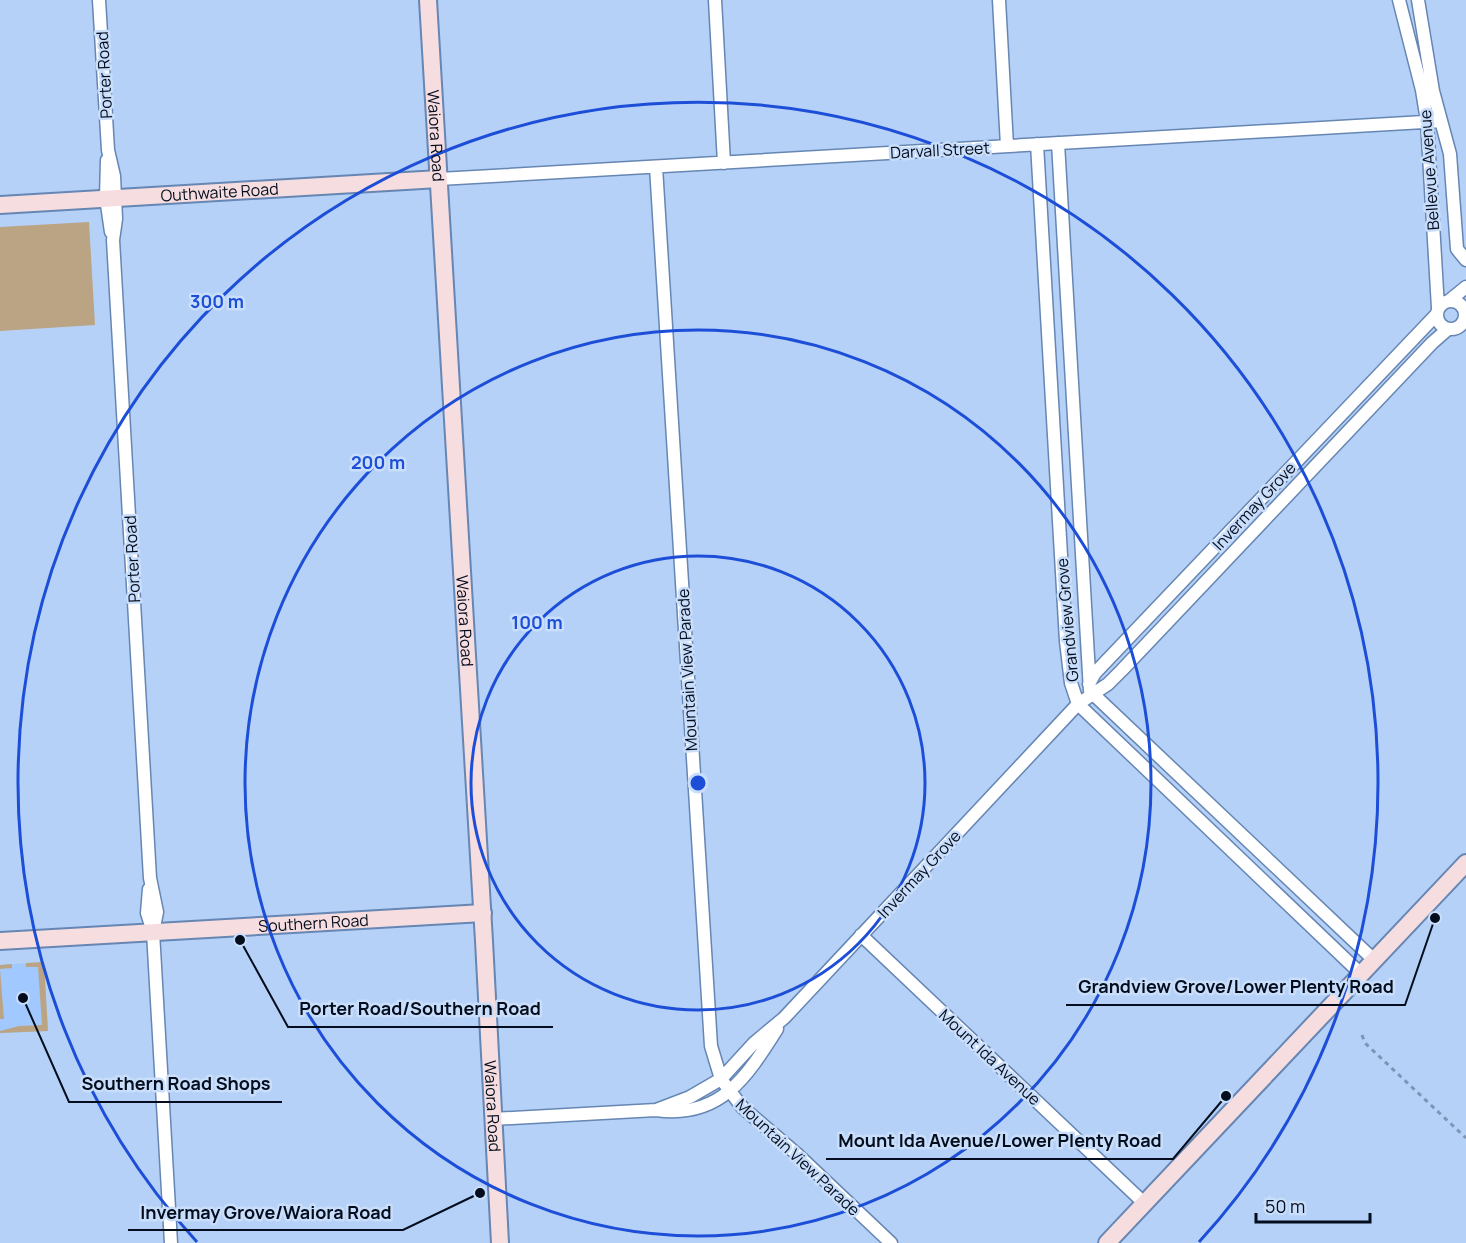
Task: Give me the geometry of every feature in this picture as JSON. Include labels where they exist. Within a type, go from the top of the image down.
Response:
[{"type":"main road","name":"Waiora Road","points":[[428,0],[483,913],[500,1243]]},
{"type":"main road","name":"Outhwaite Road","points":[[0,205],[439,179]]},
{"type":"main road","points":[[1107,1243],[1466,862]]},
{"type":"main road","name":"Southern Road","points":[[0,941],[483,913]]},
{"type":"street","name":"Porter Road","points":[[99,0],[108,150],[114,176],[111,198],[116,219],[113,240],[150,878],[157,912],[153,932],[171,1243]]},
{"type":"street","points":[[715,0],[724,163]]},
{"type":"street","points":[[999,0],[1007,146]]},
{"type":"street","name":"Bellevue Avenue","points":[[1399,0],[1422,90],[1427,121],[1437,311]]},
{"type":"street","name":"Bellevue Avenue","points":[[1418,0],[1433,91],[1450,154],[1457,249],[1466,260]]},
{"type":"street","name":"Darvall Street","points":[[439,179],[1441,121]]},
{"type":"street","name":"Grandview Grove","points":[[1058,143],[1091,689],[1374,960]]},
{"type":"street","name":"Grandview Grove","points":[[1037,144],[1066,641],[1071,682],[1078,704],[1361,974]]},
{"type":"street","name":"Mountain View Parade","points":[[656,167],[711,1046],[721,1079],[742,1107],[798,1155],[891,1243]]},
{"type":"street","points":[[1466,287],[1441,304],[1437,311],[1441,326],[1466,338]]},
{"type":"street","points":[[1450,300],[1458,303],[1465,313],[1461,325],[1450,329]]},
{"type":"street","name":"Invermay Grove","points":[[1091,689],[1095,673],[1437,311]]},
{"type":"street","name":"Invermay Grove","points":[[656,1110],[690,1097],[721,1079],[754,1043],[784,1018],[1091,689],[1122,670],[1416,359],[1450,329]]},
{"type":"street","name":"Mount Ida Avenue","points":[[861,935],[1144,1203]]},
{"type":"street","name":"Invermay Grove","points":[[493,1119],[656,1110],[676,1113],[707,1106],[722,1098],[729,1091],[754,1062],[784,1018]]},
{"type":"path","points":[[1362,1035],[1365,1042],[1466,1138]]},
{"type":"shaded area","points":[[89,222],[95,325],[0,331],[0,227]]},
{"type":"shaded area","points":[[44,962],[48,1031],[0,1033],[0,965]]},
{"type":"shaded area","points":[[44,962],[48,1031],[0,1033],[0,1031],[19,1026],[42,1025],[38,967],[26,967],[26,963]]},
{"type":"shaded area","points":[[12,964],[12,968],[0,969],[0,965]]},
{"type":"shaded area","points":[[0,969],[4,1019],[0,1019]]},
{"type":"place","name":"Grandview Grove/Lower Plenty Road","points":[[1435,918]]},
{"type":"place","name":"Porter Road/Southern Road","points":[[240,940]]},
{"type":"place","name":"Southern Road Shops","points":[[23,998]]},
{"type":"place","name":"Mount Ida Avenue/Lower Plenty Road","points":[[1226,1096]]},
{"type":"place","name":"Invermay Grove/Waiora Road","points":[[480,1193]]}]
